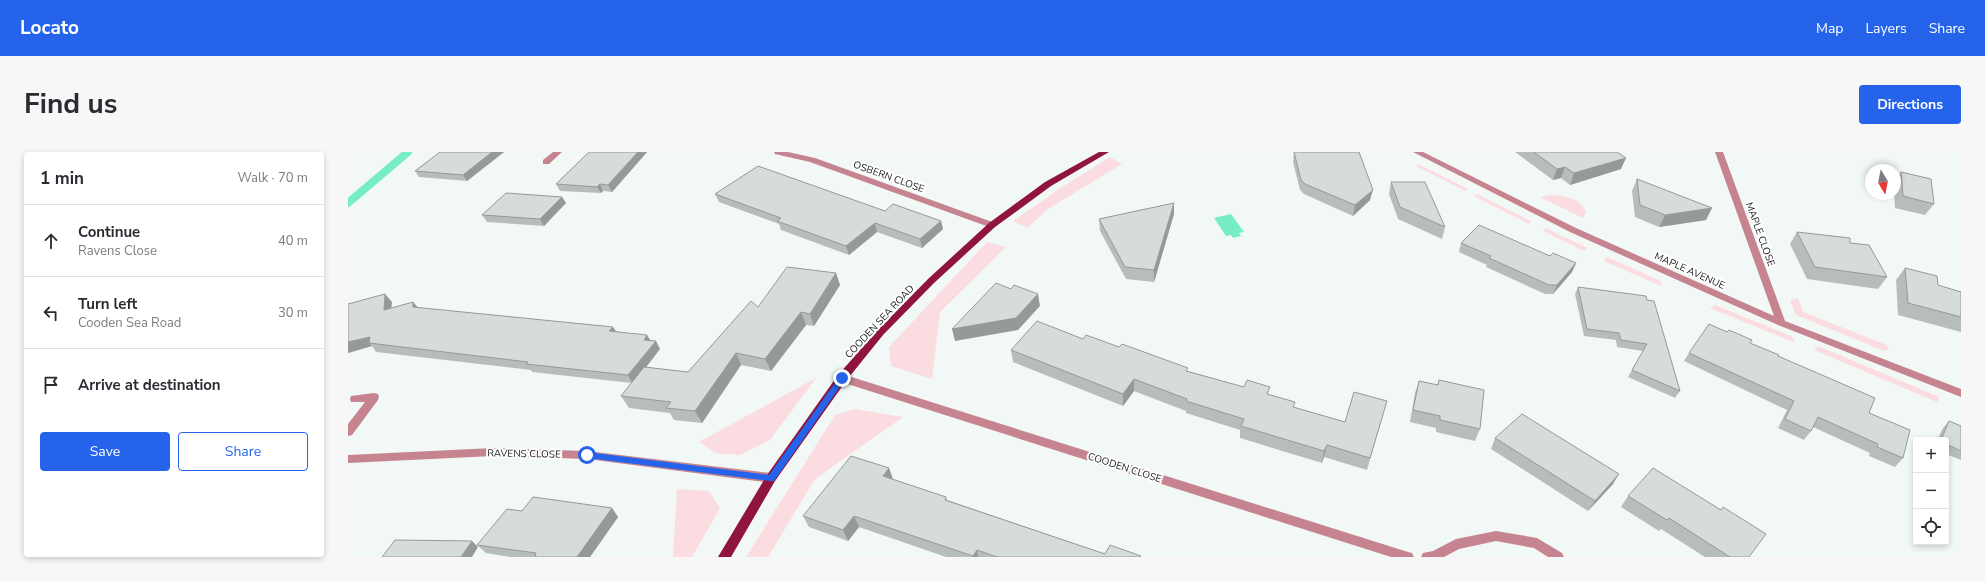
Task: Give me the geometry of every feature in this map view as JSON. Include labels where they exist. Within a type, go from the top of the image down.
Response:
[{"type":"main road","name":"COODEN SEA ROAD","points":[[724,557],[771,478],[842,378],[880,333],[931,281],[992,225],[1048,184],[1105,152]]},
{"type":"street","points":[[546,162],[558,152]]},
{"type":"street","name":"OSBERN CLOSE","points":[[778,152],[812,160],[992,225]]},
{"type":"street","name":"MAPLE AVENUE","points":[[1417,152],[1573,230],[1781,323],[1961,393]]},
{"type":"street","name":"MAPLE CLOSE","points":[[1719,152],[1781,323]]},
{"type":"street","name":"COODEN CLOSE","points":[[842,378],[1408,557]]},
{"type":"street","points":[[348,432],[374,398],[355,399]]},
{"type":"street","name":"RAVENS CLOSE","points":[[348,459],[492,452],[587,455],[771,478]]},
{"type":"street","points":[[1427,557],[1435,556],[1456,544],[1496,536],[1537,543],[1558,557]]},
{"type":"shaded area","points":[[1110,157],[1122,164],[1048,209],[1027,228],[1013,221],[1059,189]]},
{"type":"shaded area","points":[[1418,164],[1468,189],[1465,191],[1416,166]]},
{"type":"shaded area","points":[[1477,194],[1531,221],[1529,224],[1474,196]]},
{"type":"shaded area","points":[[1551,195],[1576,200],[1586,211],[1583,218],[1540,197]]},
{"type":"shaded area","points":[[1231,214],[1244,232],[1239,233],[1241,236],[1233,238],[1231,235],[1226,236],[1214,218]]},
{"type":"shaded area","points":[[1546,228],[1587,248],[1584,251],[1543,231]]},
{"type":"shaded area","points":[[987,242],[1006,247],[940,312],[932,379],[891,366],[889,347]]},
{"type":"shaded area","points":[[1607,257],[1661,281],[1661,286],[1604,261]]},
{"type":"shaded area","points":[[1798,298],[1803,312],[1887,345],[1889,349],[1884,351],[1796,315],[1790,300]]},
{"type":"shaded area","points":[[1715,305],[1791,336],[1796,343],[1710,308]]},
{"type":"shaded area","points":[[1818,346],[1939,397],[1937,402],[1814,350]]},
{"type":"shaded area","points":[[816,378],[770,440],[740,455],[715,453],[699,442]]},
{"type":"shaded area","points":[[855,409],[903,417],[815,479],[768,557],[746,557],[835,415]]},
{"type":"shaded area","points":[[677,489],[709,491],[720,508],[692,557],[673,557]]},
{"type":"building","points":[[440,152],[492,152],[463,175],[415,171]]},
{"type":"building","points":[[589,152],[638,152],[608,185],[600,184],[597,187],[556,184]]},
{"type":"building","points":[[1294,152],[1359,152],[1373,190],[1355,205],[1305,184],[1301,180]]},
{"type":"building","points":[[1534,152],[1617,152],[1626,158],[1574,173],[1565,167],[1557,169]]},
{"type":"building","points":[[758,166],[885,211],[893,204],[941,221],[920,239],[875,223],[846,246],[777,221],[781,218],[715,194]]},
{"type":"building","points":[[1901,172],[1931,179],[1934,204],[1903,196]]},
{"type":"building","points":[[1637,179],[1712,208],[1665,215],[1640,205]]},
{"type":"building","points":[[1391,182],[1425,182],[1445,227],[1400,207]]},
{"type":"building","points":[[506,193],[562,197],[540,219],[482,215]]},
{"type":"building","points":[[1174,203],[1154,270],[1125,267],[1099,219]]},
{"type":"building","points":[[1479,225],[1550,256],[1553,253],[1576,263],[1557,285],[1549,285],[1489,258],[1491,256],[1461,243]]},
{"type":"building","points":[[1797,232],[1850,238],[1850,243],[1869,245],[1887,277],[1815,267]]},
{"type":"building","points":[[787,267],[836,273],[810,314],[801,312],[765,359],[736,353],[695,411],[666,408],[671,402],[621,396],[644,367],[688,372],[751,301],[758,307]]},
{"type":"building","points":[[1905,268],[1937,276],[1938,285],[1961,292],[1961,317],[1908,303]]},
{"type":"building","points":[[996,283],[1011,289],[1014,285],[1038,294],[1016,318],[952,329]]},
{"type":"building","points":[[1578,287],[1646,296],[1647,300],[1654,301],[1680,391],[1632,370],[1647,344],[1621,340],[1619,333],[1587,329]]},
{"type":"building","points":[[385,294],[384,310],[413,302],[413,307],[613,327],[609,331],[647,335],[644,340],[656,341],[628,375],[526,364],[528,362],[369,343],[370,337],[348,342],[348,304]]},
{"type":"building","points":[[1037,321],[1083,339],[1086,335],[1119,347],[1122,344],[1188,368],[1186,371],[1244,387],[1247,380],[1270,387],[1267,394],[1295,402],[1293,407],[1345,422],[1354,392],[1387,401],[1370,458],[1327,445],[1324,451],[1241,426],[1244,419],[1186,401],[1187,399],[1134,379],[1123,394],[1011,350]]},
{"type":"building","points":[[1709,324],[1727,332],[1729,330],[1752,340],[1750,343],[1875,398],[1869,413],[1910,430],[1903,458],[1877,447],[1878,444],[1818,417],[1811,431],[1785,419],[1794,401],[1689,353]]},
{"type":"building","points":[[1439,380],[1484,390],[1480,429],[1440,420],[1440,416],[1413,410],[1419,381],[1438,385]]},
{"type":"building","points":[[1522,414],[1619,474],[1595,501],[1495,438]]},
{"type":"building","points":[[1949,421],[1961,426],[1961,451],[1949,445],[1949,437],[1942,437]]},
{"type":"building","points":[[851,456],[889,468],[883,476],[946,497],[945,500],[1105,554],[1110,545],[1141,556],[997,557],[977,550],[973,556],[854,516],[843,530],[803,516]]},
{"type":"building","points":[[1653,468],[1721,510],[1723,507],[1766,534],[1749,557],[1730,557],[1669,518],[1667,520],[1628,496]]},
{"type":"building","points":[[533,497],[612,508],[577,557],[535,557],[536,553],[477,545],[507,509],[522,511]]},
{"type":"building","points":[[395,540],[472,541],[461,557],[382,557]]},
{"type":"waterway","points":[[348,203],[408,152]]},
{"type":"route","points":[[587,455],[771,478],[842,378]]}]
